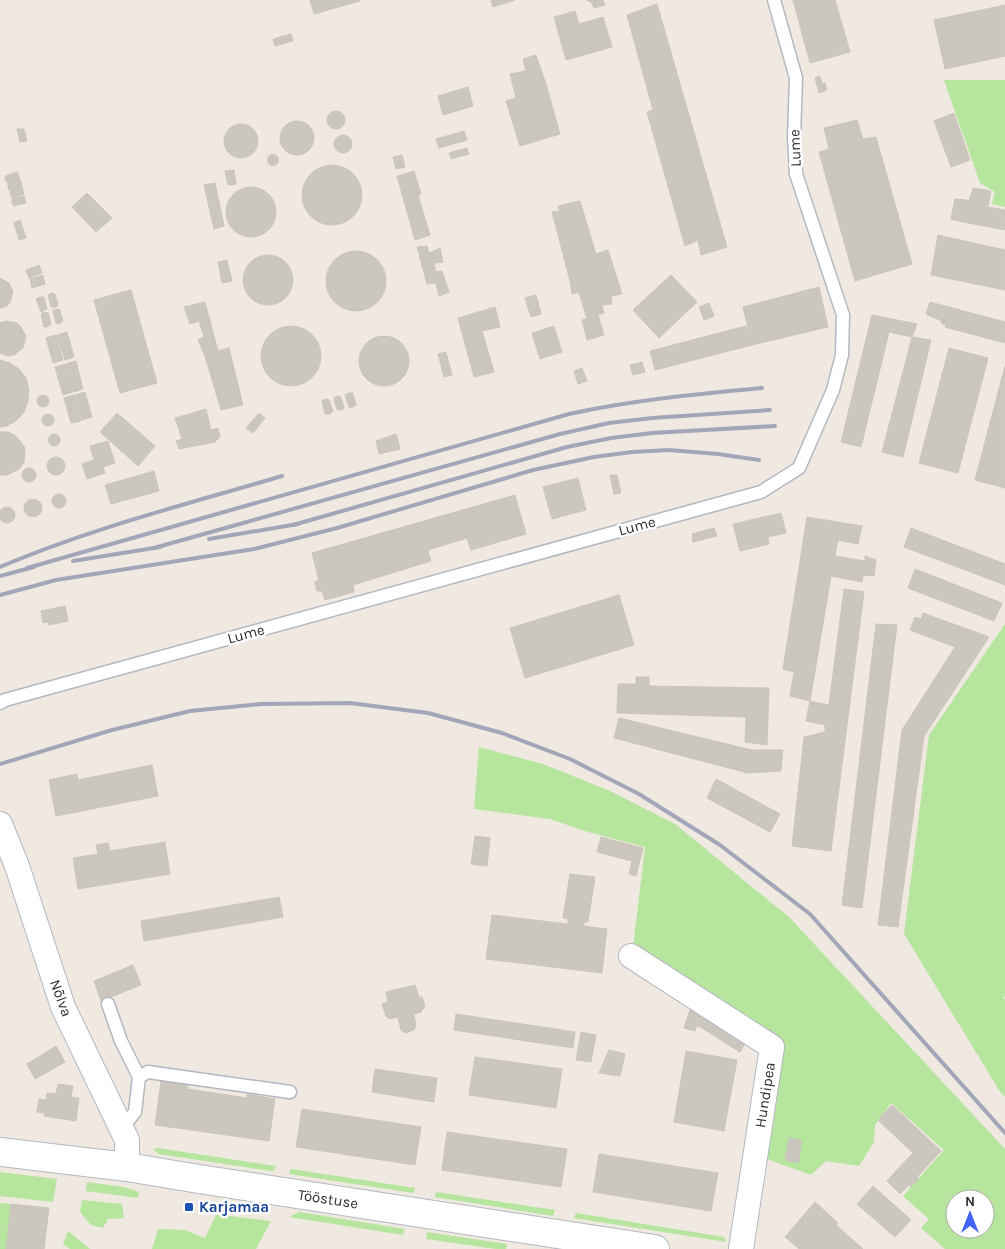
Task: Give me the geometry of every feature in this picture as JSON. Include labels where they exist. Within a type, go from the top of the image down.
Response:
[{"type":"street","name":"Nõlva","points":[[0,824],[17,866],[63,1007],[127,1140],[127,1167]]},
{"type":"street","name":"Hundipea","points":[[631,956],[772,1047],[741,1249]]},
{"type":"street","name":"Tööstuse","points":[[0,1152],[127,1167],[655,1249]]},
{"type":"lane","name":"Lume","points":[[0,703],[14,697],[761,492],[799,468],[833,390],[842,355],[843,315],[796,174],[794,137],[796,78],[774,0]]},
{"type":"lane","points":[[108,1004],[120,1041],[139,1077],[135,1112],[121,1129]]},
{"type":"lane","points":[[139,1077],[148,1072],[290,1092]]},
{"type":"green space","points":[[944,80],[1005,80],[1005,207],[992,204],[995,192],[980,183]]},
{"type":"green space","points":[[1005,624],[1005,996],[1003,997],[1005,1000],[1005,1097],[904,934],[929,735]]},
{"type":"green space","points":[[479,747],[543,764],[610,791],[675,824],[790,918],[1005,1149],[1005,1249],[945,1249],[921,1228],[929,1219],[903,1196],[944,1150],[891,1103],[875,1125],[874,1142],[859,1166],[826,1161],[811,1175],[767,1159],[774,1119],[781,1050],[633,947],[645,847],[588,832],[550,819],[474,809]]},
{"type":"green space","points":[[158,1148],[276,1166],[271,1171],[159,1154],[153,1149]]},
{"type":"green space","points":[[291,1169],[415,1188],[414,1193],[289,1174]]},
{"type":"green space","points":[[0,1172],[57,1179],[53,1202],[0,1196]]},
{"type":"green space","points":[[87,1182],[124,1187],[139,1192],[138,1198],[86,1191]]},
{"type":"green space","points":[[436,1192],[555,1210],[553,1216],[435,1197]]},
{"type":"green space","points":[[82,1200],[122,1204],[124,1218],[108,1219],[103,1228],[91,1225],[80,1212]]},
{"type":"green space","points":[[0,1203],[11,1204],[6,1249],[0,1249]]},
{"type":"green space","points":[[299,1212],[405,1229],[403,1235],[289,1217]]},
{"type":"green space","points":[[576,1213],[724,1237],[726,1242],[574,1218]]},
{"type":"green space","points":[[216,1215],[271,1221],[256,1249],[152,1249],[158,1229],[185,1230],[205,1238]]},
{"type":"green space","points":[[68,1231],[90,1249],[70,1249],[63,1244]]},
{"type":"green space","points":[[427,1232],[507,1244],[506,1249],[496,1249],[426,1239]]},
{"type":"building","points":[[310,0],[359,0],[360,1],[314,14]]},
{"type":"building","points":[[491,0],[515,0],[493,7]]},
{"type":"building","points":[[587,0],[603,0],[605,5],[594,8],[592,3]]},
{"type":"building","points":[[793,0],[835,0],[850,52],[810,63]]},
{"type":"building","points":[[657,4],[727,247],[701,255],[698,240],[685,246],[647,112],[653,110],[627,15]]},
{"type":"building","points":[[1005,5],[1005,56],[945,69],[934,20]]},
{"type":"building","points":[[575,11],[579,24],[603,17],[612,47],[566,60],[554,17]]},
{"type":"building","points":[[291,34],[293,41],[275,46],[273,39]]},
{"type":"building","points":[[536,55],[560,134],[520,146],[506,101],[516,98],[510,74],[526,71],[523,59]]},
{"type":"building","points":[[820,76],[822,84],[825,83],[827,90],[819,93],[815,78]]},
{"type":"building","points":[[468,87],[473,106],[443,115],[438,96]]},
{"type":"building","points":[[336,111],[342,114],[345,120],[342,126],[336,129],[330,126],[327,120],[330,114]]},
{"type":"building","points":[[954,113],[970,160],[951,167],[934,121]]},
{"type":"building","points":[[857,120],[863,139],[876,137],[912,264],[855,281],[819,152],[829,149],[824,128]]},
{"type":"building","points":[[297,121],[304,122],[309,126],[313,131],[313,145],[309,150],[304,154],[297,155],[290,154],[285,150],[281,145],[280,138],[281,131],[285,126],[290,122]]},
{"type":"building","points":[[241,124],[248,125],[253,129],[257,134],[257,148],[253,153],[248,157],[241,158],[234,157],[229,153],[225,148],[224,141],[225,134],[229,129],[234,125]]},
{"type":"building","points":[[17,129],[24,129],[27,141],[20,142]]},
{"type":"building","points":[[464,131],[467,140],[439,148],[436,139]]},
{"type":"building","points":[[343,135],[349,138],[352,144],[349,150],[343,153],[337,150],[334,144],[337,138]]},
{"type":"building","points":[[467,148],[469,154],[451,159],[449,153]]},
{"type":"building","points":[[271,155],[275,155],[278,160],[277,164],[271,165],[268,162],[268,158]]},
{"type":"building","points":[[402,155],[405,167],[396,169],[393,157]]},
{"type":"building","points":[[326,165],[338,165],[354,173],[360,183],[362,195],[360,207],[354,217],[338,225],[326,225],[310,217],[302,201],[302,189],[310,173]]},
{"type":"building","points":[[234,170],[236,184],[228,185],[225,171]]},
{"type":"building","points":[[414,171],[421,194],[418,195],[430,235],[415,240],[397,176]]},
{"type":"building","points":[[17,172],[20,179],[7,183],[6,176]]},
{"type":"building","points":[[20,180],[22,187],[9,190],[8,183]]},
{"type":"building","points":[[215,183],[224,226],[214,229],[204,185]]},
{"type":"building","points":[[22,187],[24,194],[12,198],[10,191]]},
{"type":"building","points":[[251,187],[260,189],[271,198],[276,212],[274,221],[265,232],[251,237],[242,235],[231,226],[226,212],[228,203],[237,192]]},
{"type":"building","points":[[973,188],[991,191],[988,207],[1005,210],[1005,230],[963,222],[966,200],[969,201]]},
{"type":"building","points":[[87,193],[112,218],[96,232],[72,207]]},
{"type":"building","points":[[24,196],[26,203],[14,206],[12,199]]},
{"type":"building","points":[[955,199],[966,200],[963,222],[951,219]]},
{"type":"building","points":[[580,201],[596,254],[608,250],[622,294],[611,296],[612,304],[602,305],[604,313],[598,315],[604,335],[587,340],[582,320],[587,319],[579,292],[572,294],[552,212],[560,211],[558,206]]},
{"type":"building","points":[[20,220],[26,238],[19,240],[14,223]]},
{"type":"building","points":[[938,235],[1005,250],[1005,290],[931,275]]},
{"type":"building","points":[[427,246],[429,253],[440,248],[443,262],[434,263],[436,272],[442,271],[449,292],[439,296],[436,283],[427,284],[417,247]]},
{"type":"building","points":[[350,251],[362,251],[378,259],[384,269],[386,281],[384,293],[378,303],[362,311],[350,311],[334,303],[326,287],[326,275],[334,259]]},
{"type":"building","points":[[268,255],[277,257],[288,266],[293,280],[291,289],[282,300],[268,305],[259,303],[248,294],[243,280],[245,271],[254,260]]},
{"type":"building","points":[[227,260],[232,281],[222,283],[218,262]]},
{"type":"building","points":[[39,265],[42,273],[29,278],[26,270]]},
{"type":"building","points":[[43,275],[45,284],[32,288],[30,279]]},
{"type":"building","points":[[671,275],[697,302],[659,338],[633,310]]},
{"type":"building","points":[[0,278],[9,283],[13,292],[7,306],[0,308]]},
{"type":"building","points":[[819,287],[828,327],[752,345],[743,307]]},
{"type":"building","points":[[131,290],[157,383],[120,393],[94,300]]},
{"type":"building","points":[[51,293],[55,294],[58,305],[56,307],[51,307],[48,295]]},
{"type":"building","points":[[536,295],[541,314],[531,317],[525,298]]},
{"type":"building","points":[[44,297],[47,309],[41,312],[36,299]]},
{"type":"building","points":[[205,302],[218,351],[229,348],[243,405],[221,410],[205,356],[198,340],[204,337],[199,321],[190,324],[184,307]]},
{"type":"building","points":[[930,302],[1005,322],[1005,343],[945,327],[946,325],[941,323],[942,321],[926,314]]},
{"type":"building","points":[[709,303],[714,316],[704,320],[699,307]]},
{"type":"building","points":[[495,307],[500,327],[482,331],[494,372],[474,377],[458,318]]},
{"type":"building","points":[[56,309],[60,310],[63,321],[59,324],[56,323],[53,311]]},
{"type":"building","points":[[44,312],[48,313],[51,324],[47,327],[44,327],[41,314]]},
{"type":"building","points":[[872,315],[917,324],[912,337],[889,332],[861,447],[841,442]]},
{"type":"building","points":[[6,321],[17,323],[26,337],[23,348],[14,355],[8,356],[0,353],[0,323]]},
{"type":"building","points":[[285,326],[297,326],[313,334],[319,344],[321,356],[319,368],[313,378],[297,386],[285,386],[269,378],[261,362],[261,350],[269,334]]},
{"type":"building","points":[[554,326],[562,352],[540,359],[532,333]]},
{"type":"building","points":[[746,326],[752,345],[655,370],[650,351]]},
{"type":"building","points":[[67,332],[74,357],[65,360],[57,335]]},
{"type":"building","points":[[56,335],[63,360],[53,363],[46,338]]},
{"type":"building","points":[[384,336],[393,338],[404,347],[409,361],[407,370],[398,381],[384,386],[375,384],[364,375],[359,361],[361,352],[370,341]]},
{"type":"building","points":[[912,337],[931,340],[903,457],[882,452]]},
{"type":"building","points":[[949,348],[988,358],[958,473],[919,463]]},
{"type":"building","points":[[446,352],[452,375],[444,377],[438,354]]},
{"type":"building","points":[[0,360],[10,363],[19,369],[26,378],[29,390],[24,412],[17,420],[7,426],[0,427]]},
{"type":"building","points":[[76,361],[83,389],[74,392],[66,364]]},
{"type":"building","points":[[642,362],[645,372],[633,375],[630,365]]},
{"type":"building","points":[[65,364],[73,392],[63,395],[55,367]]},
{"type":"building","points":[[1005,366],[1005,488],[975,480]]},
{"type":"building","points":[[582,368],[587,381],[578,384],[574,371]]},
{"type":"building","points":[[85,392],[92,417],[82,420],[75,395]]},
{"type":"building","points":[[353,393],[356,405],[351,408],[345,395]]},
{"type":"building","points":[[41,395],[45,395],[49,401],[45,407],[41,407],[37,403],[37,399]]},
{"type":"building","points":[[74,395],[81,421],[71,423],[64,398]]},
{"type":"building","points":[[337,396],[341,397],[344,408],[342,410],[337,410],[334,398]]},
{"type":"building","points":[[325,399],[329,400],[333,411],[330,414],[325,414],[322,401]]},
{"type":"building","points":[[206,409],[211,430],[218,428],[220,437],[215,442],[179,449],[176,441],[182,439],[175,418]]},
{"type":"building","points":[[117,413],[155,446],[138,466],[100,432]]},
{"type":"building","points":[[259,413],[265,418],[253,433],[246,428]]},
{"type":"building","points":[[46,414],[50,414],[54,420],[50,426],[46,426],[42,422],[42,418]]},
{"type":"building","points":[[0,432],[9,432],[16,436],[25,448],[24,463],[19,469],[7,475],[0,475]]},
{"type":"building","points":[[52,434],[56,434],[60,440],[56,446],[52,446],[48,442],[48,438]]},
{"type":"building","points":[[396,434],[400,449],[379,454],[376,441]]},
{"type":"building","points":[[108,441],[115,463],[103,467],[105,473],[87,479],[82,464],[94,460],[90,446]]},
{"type":"building","points":[[52,457],[60,457],[65,462],[63,473],[52,475],[47,470],[47,462]]},
{"type":"building","points":[[29,468],[34,470],[36,475],[34,480],[29,482],[24,480],[22,475],[24,470]]},
{"type":"building","points":[[154,471],[159,491],[111,504],[105,485]]},
{"type":"building","points":[[610,475],[617,475],[621,493],[614,494]]},
{"type":"building","points":[[578,478],[586,510],[552,519],[543,487]]},
{"type":"building","points":[[56,494],[62,494],[66,501],[62,508],[56,508],[52,504],[52,498]]},
{"type":"building","points":[[515,495],[526,534],[471,550],[467,538],[428,550],[431,561],[353,585],[354,592],[325,600],[322,591],[317,591],[315,582],[319,580],[312,553]]},
{"type":"building","points":[[33,499],[39,502],[42,508],[39,514],[33,517],[27,514],[24,508],[27,502]]},
{"type":"building","points":[[7,507],[15,515],[7,523],[-1,515]]},
{"type":"building","points":[[781,513],[786,533],[768,537],[769,544],[740,551],[733,524]]},
{"type":"building","points":[[807,517],[862,526],[858,544],[838,540],[835,556],[865,561],[865,556],[876,560],[874,576],[863,575],[862,582],[831,576],[810,701],[790,696],[794,672],[783,669]]},
{"type":"building","points":[[714,528],[717,536],[693,542],[692,534]]},
{"type":"building","points":[[911,528],[1005,564],[1005,585],[904,547]]},
{"type":"building","points":[[915,569],[1002,603],[994,621],[908,588]]},
{"type":"building","points":[[844,589],[864,592],[831,851],[792,846],[804,737],[825,732],[825,725],[806,721],[810,701],[829,705]]},
{"type":"building","points":[[619,595],[634,645],[525,678],[510,628]]},
{"type":"building","points":[[65,606],[68,621],[49,625],[48,622],[43,623],[41,611]]},
{"type":"building","points":[[923,613],[989,637],[924,736],[898,927],[878,925],[902,730],[955,647],[910,630],[915,617],[921,619]]},
{"type":"building","points":[[876,624],[897,625],[862,908],[842,905]]},
{"type":"building","points":[[636,677],[649,677],[649,686],[769,688],[767,745],[745,742],[746,717],[617,713],[618,684],[636,684]]},
{"type":"building","points":[[619,718],[752,750],[783,750],[781,771],[748,773],[614,738]]},
{"type":"building","points":[[152,765],[158,796],[56,816],[49,780],[77,774],[78,780]]},
{"type":"building","points":[[716,779],[780,814],[770,832],[707,798]]},
{"type":"building","points":[[475,836],[490,838],[487,866],[471,864]]},
{"type":"building","points":[[601,837],[643,848],[636,876],[629,874],[632,861],[597,852]]},
{"type":"building","points":[[165,842],[170,874],[78,889],[73,858],[98,854],[96,845],[108,843],[110,851]]},
{"type":"building","points":[[570,874],[595,877],[588,922],[584,922],[583,926],[607,929],[602,973],[486,959],[492,915],[568,924],[568,919],[563,918]]},
{"type":"building","points":[[279,897],[283,917],[144,941],[141,921]]},
{"type":"building","points":[[133,965],[141,985],[101,1001],[94,981]]},
{"type":"building","points":[[415,985],[419,997],[422,997],[425,1006],[421,1012],[414,1014],[416,1026],[414,1030],[405,1033],[401,1030],[398,1017],[389,1019],[382,1004],[388,1002],[386,992]]},
{"type":"building","points":[[690,1010],[700,1013],[746,1042],[740,1052],[697,1025],[695,1031],[684,1028]]},
{"type":"building","points":[[456,1014],[575,1032],[573,1048],[454,1030]]},
{"type":"building","points":[[581,1032],[596,1035],[591,1062],[576,1060]]},
{"type":"building","points":[[56,1046],[65,1062],[35,1079],[27,1064]]},
{"type":"building","points":[[609,1050],[625,1054],[620,1076],[599,1073]]},
{"type":"building","points":[[686,1051],[737,1060],[724,1131],[674,1122]]},
{"type":"building","points":[[475,1057],[562,1069],[556,1108],[469,1095]]},
{"type":"building","points":[[375,1069],[437,1078],[434,1102],[372,1092]]},
{"type":"building","points":[[161,1081],[188,1085],[188,1089],[247,1098],[247,1094],[275,1099],[269,1141],[155,1125]]},
{"type":"building","points":[[58,1084],[73,1086],[71,1097],[79,1098],[76,1121],[44,1116],[45,1113],[37,1112],[39,1099],[46,1100],[47,1093],[56,1094]]},
{"type":"building","points":[[892,1105],[941,1151],[917,1177],[919,1179],[911,1187],[895,1172],[913,1153],[878,1120]]},
{"type":"building","points":[[302,1109],[421,1127],[415,1165],[296,1147]]},
{"type":"building","points":[[447,1132],[567,1149],[561,1187],[442,1170]]},
{"type":"building","points":[[789,1138],[802,1141],[798,1163],[785,1160]]},
{"type":"building","points":[[599,1154],[718,1173],[711,1211],[593,1192]]},
{"type":"building","points":[[895,1172],[909,1185],[900,1194],[887,1181]]},
{"type":"building","points":[[873,1186],[911,1220],[895,1237],[857,1204]]},
{"type":"building","points":[[815,1202],[838,1223],[836,1225],[863,1249],[799,1249],[785,1237]]},
{"type":"building","points":[[11,1204],[49,1208],[44,1249],[6,1249]]},
{"type":"railway","points":[[27,568],[569,414],[641,401],[762,388]]},
{"type":"railway","points":[[154,548],[560,434],[609,423],[652,418],[770,410]]},
{"type":"railway","points":[[293,525],[567,447],[611,438],[652,433],[775,426]]},
{"type":"railway","points":[[0,595],[56,580],[254,549],[337,528],[533,470],[594,457],[669,450],[759,460]]},
{"type":"railway","points":[[0,567],[104,528],[282,476]]},
{"type":"railway","points":[[209,539],[298,524]]},
{"type":"railway","points":[[73,561],[160,547]]},
{"type":"railway","points":[[0,576],[34,567]]},
{"type":"railway","points":[[0,764],[112,730],[190,711],[261,704],[350,703],[428,713],[502,733],[570,759],[639,794],[720,845],[810,914],[1005,1133]]},
{"type":"place","name":"Karjamaa","points":[[189,1207]]}]
